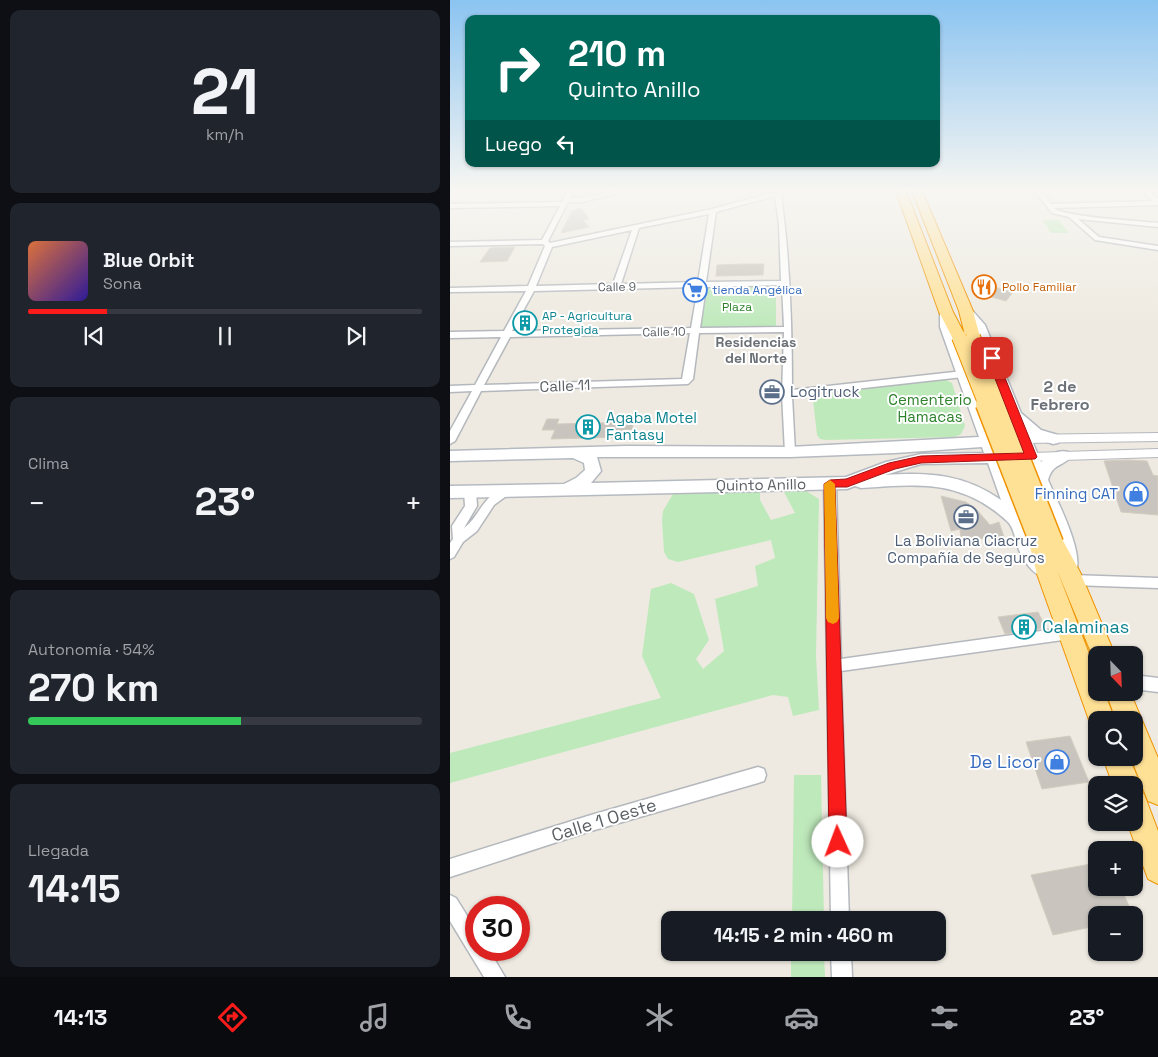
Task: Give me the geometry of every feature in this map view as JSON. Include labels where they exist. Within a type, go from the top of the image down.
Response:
[{"type":"highway","points":[[918,237],[946,312],[966,337],[1046,543],[1098,646]]},
{"type":"highway","points":[[935,237],[966,311],[966,337]]},
{"type":"highway","points":[[1063,575],[1070,633],[1099,711]]},
{"type":"highway","points":[[1143,754],[1158,791]]},
{"type":"highway","points":[[1143,828],[1158,869]]},
{"type":"main road","points":[[946,312],[946,327],[1028,550],[1063,575],[1067,548],[979,325],[966,311]]},
{"type":"main road","points":[[976,409],[988,423],[1001,427],[1011,422],[1011,407]]},
{"type":"main road","points":[[1011,407],[1032,430],[1054,439]]},
{"type":"main road","points":[[961,444],[974,432],[976,409]]},
{"type":"main road","points":[[450,456],[626,451],[790,452],[896,448],[961,444],[988,440],[1024,439]]},
{"type":"main road","points":[[619,488],[610,485],[602,475],[604,468],[609,462],[626,451]]},
{"type":"main road","points":[[563,489],[582,482],[593,471],[591,460],[574,453]]},
{"type":"main road","points":[[1040,481],[1043,468],[1048,462],[1063,456]]},
{"type":"main road","name":"Quinto Anillo","points":[[450,492],[847,483],[892,466],[921,460],[1031,457]]},
{"type":"main road","points":[[1003,482],[1004,471],[1008,463],[1015,462],[1022,463],[1040,481]]},
{"type":"main road","points":[[847,483],[920,480],[959,485],[975,492],[1017,520]]},
{"type":"street","points":[[450,441],[530,290],[550,237]]},
{"type":"street","points":[[450,244],[547,244],[586,237]]},
{"type":"street","points":[[616,287],[633,237]]},
{"type":"street","points":[[695,331],[710,237]]},
{"type":"street","points":[[782,237],[788,329],[787,394],[790,452]]},
{"type":"street","points":[[1094,237],[1101,240],[1158,248]]},
{"type":"street","name":"Calle 9","points":[[450,290],[530,290],[784,283]]},
{"type":"street","name":"Calle 10","points":[[450,335],[788,329]]},
{"type":"street","name":"Calle 11","points":[[450,389],[680,383],[688,379],[695,331]]},
{"type":"street","points":[[787,394],[963,374]]},
{"type":"street","points":[[1024,439],[1158,437]]},
{"type":"street","name":"Quinto Anillo","points":[[1031,457],[1158,453]]},
{"type":"street","points":[[830,484],[840,911]]},
{"type":"street","points":[[460,539],[458,526],[471,506],[470,491]]},
{"type":"street","points":[[450,554],[460,539],[473,528],[490,502],[508,491]]},
{"type":"street","points":[[1063,575],[1158,583]]},
{"type":"street","points":[[834,666],[1070,633]]},
{"type":"street","points":[[1143,683],[1158,685]]},
{"type":"street","name":"Calle 1 Oeste","points":[[450,868],[592,823],[758,775]]},
{"type":"street","points":[[450,904],[465,928]]},
{"type":"street","points":[[485,961],[495,977]]},
{"type":"street","points":[[841,961],[842,977]]},
{"type":"green space","name":"Plaza","points":[[712,286],[776,286],[776,326],[697,328],[704,289]]},
{"type":"green space","name":"Cementerio Hamacas","points":[[942,378],[952,383],[965,426],[961,434],[955,437],[826,440],[820,439],[817,435],[813,400],[817,394]]},
{"type":"green space","points":[[806,491],[819,499],[816,656],[819,710],[793,716],[788,697],[773,695],[450,783],[450,753],[661,698],[642,656],[651,589],[671,583],[694,594],[709,640],[696,659],[703,669],[724,651],[715,599],[758,586],[755,566],[775,558],[771,540],[678,562],[668,559],[664,552],[663,511],[673,494],[760,492],[760,500],[771,520],[795,513],[784,492]]},
{"type":"green space","points":[[794,775],[821,775],[824,911],[792,911]]},
{"type":"green space","points":[[791,961],[824,961],[825,977],[791,977]]},
{"type":"building","points":[[515,247],[507,261],[480,262],[490,248]]},
{"type":"building","points":[[764,264],[763,275],[716,276],[717,265]]},
{"type":"building","name":"Pollo Familiar","points":[[972,281],[1013,292],[1006,301],[978,293]]},
{"type":"building","name":"AP - Agricultura Protegida","points":[[521,318],[534,318],[529,328],[516,328]]},
{"type":"building","name":"Agaba Motel Fantasy","points":[[547,419],[559,419],[557,424],[633,422],[632,430],[624,430],[622,437],[551,439],[555,430],[542,430]]},
{"type":"building","name":"Finning CAT","points":[[1104,461],[1147,461],[1153,475],[1158,476],[1158,515],[1121,512]]},
{"type":"building","name":"La Boliviana Ciacruz Compañía de Seguros","points":[[941,496],[966,502],[976,509],[990,525],[999,522],[1004,537],[961,540],[960,529],[951,531]]},
{"type":"building","name":"Calaminas","points":[[1038,612],[1046,628],[1005,634],[998,617]]},
{"type":"building","name":"De Licor","points":[[1070,736],[1088,782],[1042,789],[1026,742]]},
{"type":"building","points":[[1088,864],[1088,896],[1125,896],[1129,906],[1088,906],[1088,928],[1053,935],[1031,875]]},
{"type":"slow traffic","points":[[830,484],[833,618]]},
{"type":"place","name":"Pollo Familiar","points":[[984,287]]},
{"type":"place","name":"tienda Angélica","points":[[695,290]]},
{"type":"place","name":"AP - Agricultura Protegida","points":[[525,323]]},
{"type":"place","name":"Logitruck","points":[[772,392]]},
{"type":"place","name":"Agaba Motel Fantasy","points":[[588,427]]},
{"type":"place","name":"Finning CAT","points":[[1136,494]]},
{"type":"place","name":"La Boliviana Ciacruz Compañía de Seguros","points":[[966,517]]},
{"type":"place","name":"Calaminas","points":[[1024,627]]},
{"type":"place","name":"De Licor","points":[[1057,762]]},
{"type":"district","name":"Residencias del Norte","points":[[756,350]]},
{"type":"district","name":"2 de Febrero","points":[[1060,395]]},
{"type":"route","points":[[838,842],[830,484],[847,483],[892,466],[921,460],[1031,457],[992,358]]}]
